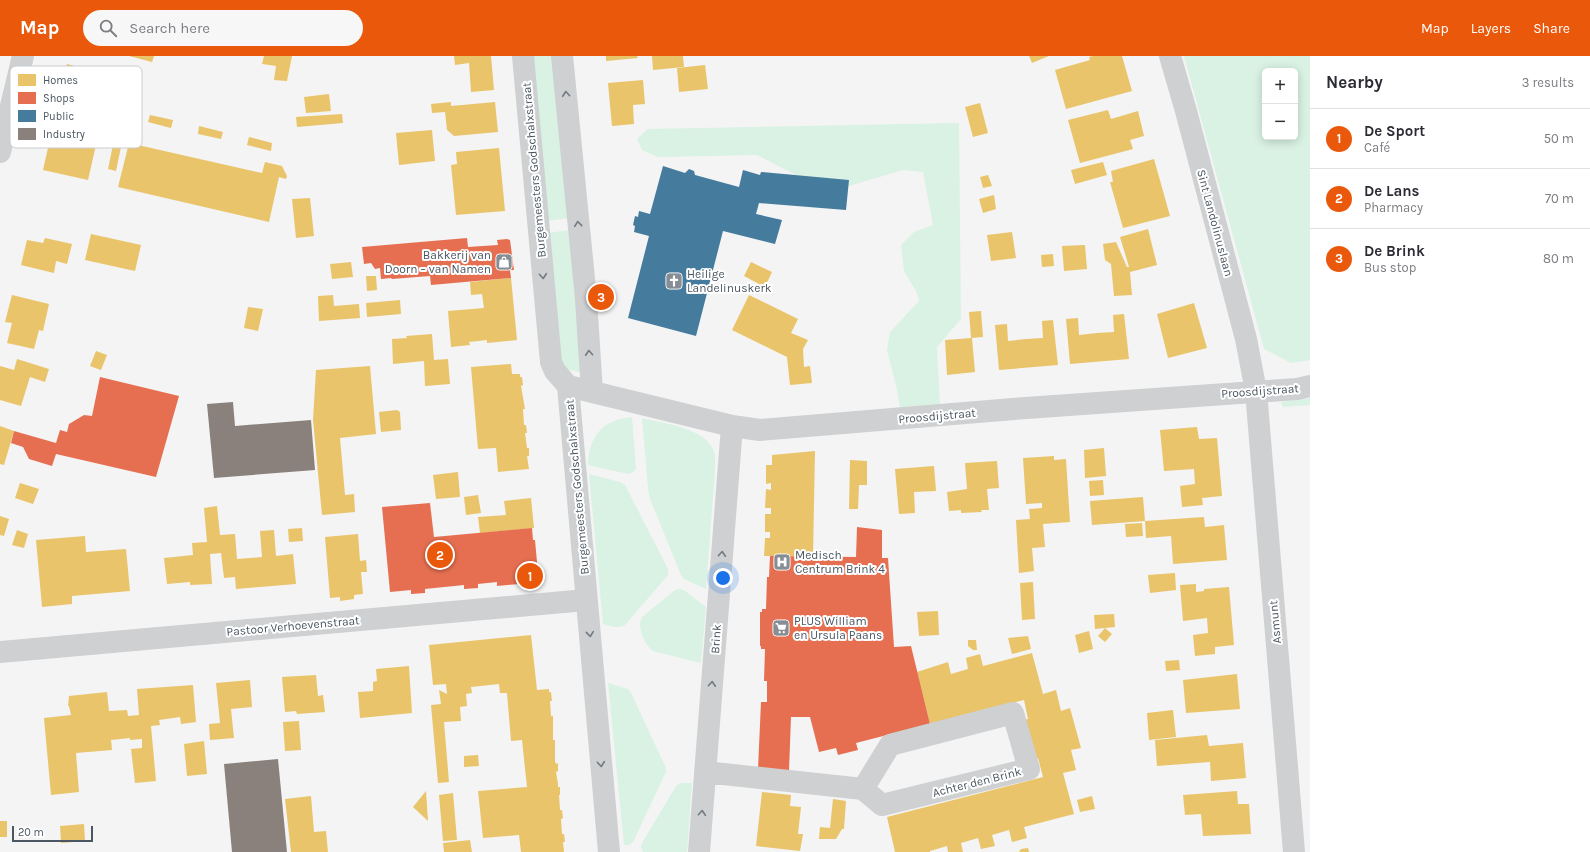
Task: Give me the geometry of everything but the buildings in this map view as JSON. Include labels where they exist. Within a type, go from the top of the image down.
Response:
[{"type":"street","points":[[21,66],[23,56]]},
{"type":"street","name":"Burgemeesters Godschalxstraat","points":[[524,56],[551,362],[555,371],[568,386],[586,600],[610,852]]},
{"type":"street","name":"Burgemeesters Godschalxstraat","points":[[562,56],[586,299],[592,392]]},
{"type":"street","name":"Sint Landolinuslaan","points":[[1170,56],[1246,339],[1256,391]]},
{"type":"street","points":[[0,152],[10,110]]},
{"type":"street","name":"Proosdijstraat","points":[[568,386],[732,426],[760,430],[1297,389],[1310,386]]},
{"type":"street","name":"Asmunt","points":[[1256,391],[1294,852]]},
{"type":"street","name":"Brink","points":[[699,852],[732,426]]},
{"type":"street","name":"Pastoor Verhoevenstraat","points":[[0,652],[586,600]]},
{"type":"street","name":"Achter den Brink","points":[[1013,713],[1029,769],[882,805],[863,789],[890,745],[1013,713]]},
{"type":"street","points":[[705,772],[863,789]]},
{"type":"green space","points":[[532,56],[554,56],[569,218],[547,221]]},
{"type":"green space","points":[[1184,56],[1310,56],[1310,360],[1291,363],[1264,349]]},
{"type":"green space","points":[[959,123],[961,319],[937,347],[940,405],[900,408],[887,350],[890,332],[919,301],[917,293],[904,271],[901,245],[914,232],[933,225],[923,172],[903,170],[839,189],[821,188],[757,155],[658,157],[642,150],[637,139],[648,129]]},
{"type":"green space","points":[[570,230],[584,373],[560,368],[548,233]]},
{"type":"green space","points":[[1310,398],[1310,405],[1283,407],[1281,402]]},
{"type":"green space","points":[[632,417],[636,469],[632,473],[628,474],[588,465],[591,445],[600,431],[613,422]]},
{"type":"green space","points":[[642,418],[671,424],[692,431],[708,442],[713,449],[715,457],[715,471],[706,589],[684,579],[681,575],[650,499]]},
{"type":"green space","points":[[589,474],[620,482],[625,485],[668,569],[668,575],[625,625],[619,627],[603,624]]},
{"type":"green space","points":[[680,589],[685,591],[706,607],[701,663],[653,651],[642,635],[640,621],[642,617],[675,590]]},
{"type":"green space","points":[[608,683],[628,689],[666,768],[666,772],[633,842],[629,845],[624,845]]},
{"type":"green space","points":[[680,783],[692,783],[687,852],[643,852],[641,847],[642,843],[676,786]]},
{"type":"place","name":"Bakkerij van Doorn – van Namen","points":[[504,262]]},
{"type":"place","name":"Heilige Landelinuskerk","points":[[674,281]]},
{"type":"place","name":"De Brink","points":[[601,297]]},
{"type":"place","name":"De Lans","points":[[440,555]]},
{"type":"place","name":"Medisch Centrum Brink 4","points":[[782,562]]},
{"type":"place","name":"De Sport","points":[[530,576]]},
{"type":"place","name":"PLUS William en Ursula Paans","points":[[781,628]]}]
